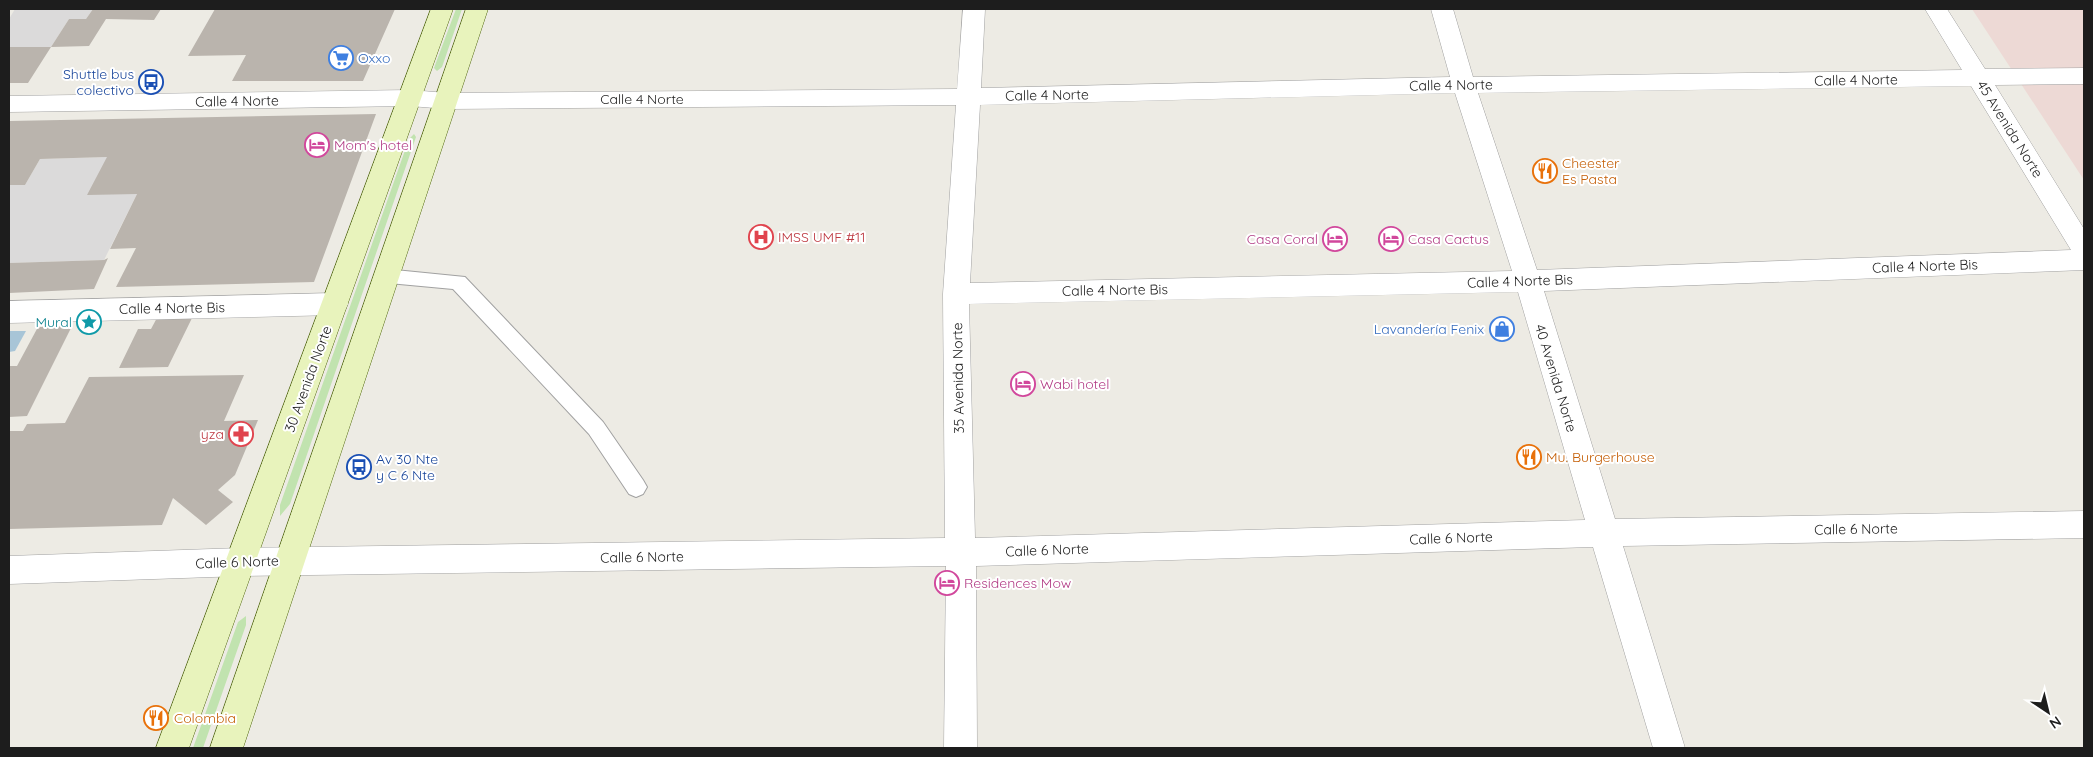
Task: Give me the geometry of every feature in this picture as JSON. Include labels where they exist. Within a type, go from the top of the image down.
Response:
[{"type":"street","name":"30 Avenida Norte","points":[[172,748],[442,9]]},
{"type":"street","points":[[226,748],[291,561],[385,277],[448,101],[477,9]]},
{"type":"street","name":"35 Avenida Norte","points":[[961,748],[961,552],[956,294],[970,97],[974,9]]},
{"type":"street","name":"40 Avenida Norte","points":[[1442,9],[1464,85],[1528,281],[1669,748]]},
{"type":"street","name":"45 Avenida Norte","points":[[1936,9],[2084,250]]},
{"type":"street","name":"Calle 4 Norte","points":[[9,104],[410,98],[448,101],[970,97],[1464,85],[2084,76]]},
{"type":"street","name":"Calle 4 Norte Bis","points":[[956,294],[1528,281],[2084,260]]},
{"type":"street","name":"Calle 4 Norte Bis","points":[[9,312],[335,304]]},
{"type":"street","name":"Calle 6 Norte","points":[[9,570],[241,562],[961,552],[1603,533],[2084,525]]},
{"type":"lane","points":[[385,277],[458,282],[596,428],[636,487]]},
{"type":"shaded area","points":[[15,9],[93,9],[86,19],[69,19],[51,47],[9,47],[9,19]]},
{"type":"shaded area","points":[[1972,9],[2084,9],[2084,180]]},
{"type":"shaded area","points":[[107,157],[137,194],[104,260],[9,263],[9,185],[25,185],[40,159]]},
{"type":"green space","points":[[456,9],[462,9],[442,67],[437,71],[434,68]]},
{"type":"green space","points":[[414,134],[416,137],[290,504],[280,516],[280,505],[409,139]]},
{"type":"green space","points":[[246,616],[246,625],[203,748],[193,748],[238,622]]},
{"type":"water","points":[[9,331],[26,331],[15,351],[9,352]]},
{"type":"building","points":[[93,9],[161,9],[154,20],[106,19],[89,46],[51,47],[69,19],[86,19]]},
{"type":"building","points":[[215,9],[395,9],[363,81],[232,81],[246,55],[188,56]]},
{"type":"building","points":[[9,47],[51,47],[28,83],[9,83]]},
{"type":"building","points":[[376,114],[314,282],[116,287],[136,248],[110,249],[137,194],[87,195],[107,157],[40,159],[25,185],[9,185],[9,121]]},
{"type":"building","points":[[108,258],[94,289],[9,293],[9,263],[104,260]]},
{"type":"building","points":[[158,316],[193,316],[168,367],[119,368],[138,329],[151,329]]},
{"type":"building","points":[[72,326],[27,416],[9,417],[9,366],[17,366],[38,327]]},
{"type":"building","points":[[244,375],[224,421],[258,420],[235,475],[218,490],[233,502],[206,525],[173,498],[162,525],[9,529],[9,431],[23,431],[27,424],[65,423],[89,377]]},
{"type":"place","name":"Oxxo","points":[[341,58]]},
{"type":"place","name":"Shuttle bus colectivo","points":[[151,82]]},
{"type":"place","name":"Mom's hotel","points":[[317,145]]},
{"type":"place","name":"Cheester Es Pasta","points":[[1545,171]]},
{"type":"place","name":"IMSS UMF #11","points":[[761,237]]},
{"type":"place","name":"Casa Coral","points":[[1335,239]]},
{"type":"place","name":"Casa Cactus","points":[[1391,239]]},
{"type":"place","name":"Mural","points":[[89,322]]},
{"type":"place","name":"Lavandería Fenix","points":[[1502,329]]},
{"type":"place","name":"Wabi hotel","points":[[1023,384]]},
{"type":"place","name":"yza","points":[[241,434]]},
{"type":"place","name":"Mu. Burgerhouse","points":[[1529,457]]},
{"type":"place","name":"Av 30 Nte y C 6 Nte","points":[[359,467]]},
{"type":"place","name":"Residences Mow","points":[[947,583]]},
{"type":"place","name":"Colombia","points":[[156,718]]}]
